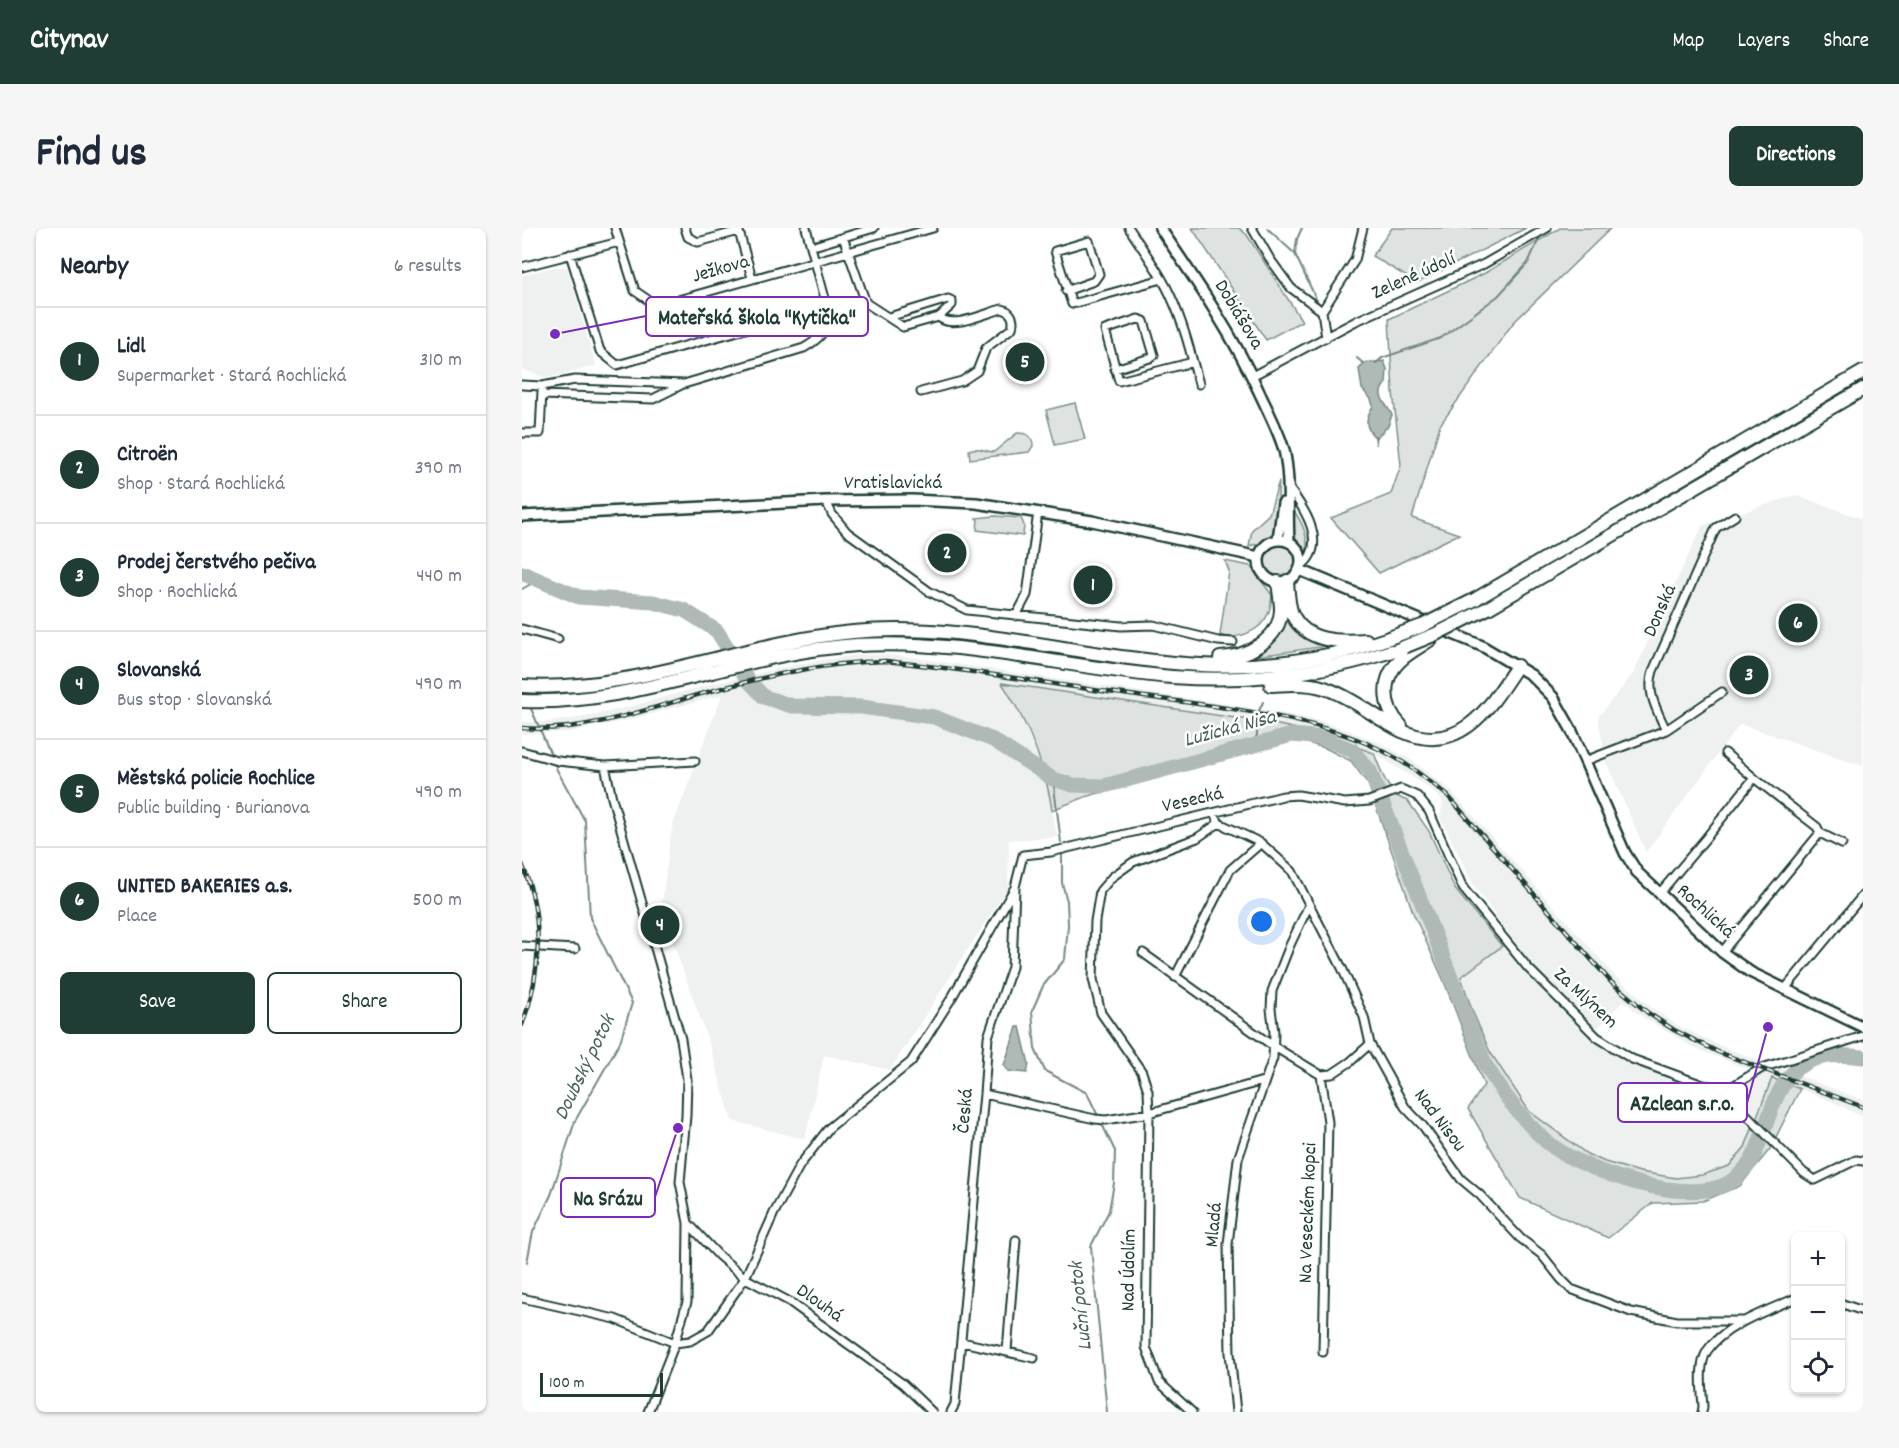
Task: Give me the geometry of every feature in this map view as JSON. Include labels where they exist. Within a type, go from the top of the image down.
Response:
[{"type":"highway","points":[[522,686],[579,685],[615,680],[774,644],[853,632],[927,631],[999,638],[1114,656],[1201,665],[1264,664],[1317,658],[1360,648],[1422,626],[1476,599],[1863,372]]},
{"type":"highway","points":[[522,701],[580,699],[617,694],[766,660],[854,645],[924,644],[999,651],[1145,674],[1231,679],[1294,675],[1403,653],[1488,608],[1863,389]]},
{"type":"highway","points":[[1282,582],[1292,615],[1311,634],[1323,640],[1340,642],[1389,638]]},
{"type":"highway","points":[[1114,656],[1216,659],[1250,652],[1270,635],[1277,623],[1281,612],[1282,582]]},
{"type":"highway","points":[[1403,653],[1388,678],[1385,690],[1386,702],[1391,714],[1408,733]]},
{"type":"highway","points":[[1186,677],[1204,682],[1257,685],[1308,684],[1328,689],[1408,733],[1434,738],[1454,734],[1471,726],[1490,705],[1516,666]]},
{"type":"street","name":"Ježkova","points":[[615,228],[635,291],[657,306],[933,228]]},
{"type":"street","points":[[686,228],[688,237],[698,242],[739,229],[752,278]]},
{"type":"street","points":[[542,395],[653,399],[684,384],[804,348],[819,339],[830,317],[806,228]]},
{"type":"street","points":[[817,245],[874,228]]},
{"type":"street","points":[[1129,228],[1162,279],[1185,331],[1199,384]]},
{"type":"street","name":"Dobiášova","points":[[1160,228],[1223,321],[1252,376],[1275,427],[1284,449],[1294,495],[1289,541]]},
{"type":"street","points":[[1252,228],[1270,259],[1291,288],[1322,311],[1326,338]]},
{"type":"street","name":"Zelené údolí","points":[[1322,311],[1355,260],[1363,228]]},
{"type":"street","name":"Zelené údolí","points":[[1252,376],[1356,321],[1484,264],[1547,228]]},
{"type":"street","points":[[843,237],[866,303]]},
{"type":"street","points":[[1066,291],[1094,281],[1099,274],[1089,241],[1055,251],[1066,291],[1072,304],[1162,279]]},
{"type":"street","points":[[522,267],[619,242]]},
{"type":"street","points":[[570,254],[600,351],[617,365],[827,306],[866,303],[900,326],[906,327],[939,317],[952,305],[950,300],[889,317]]},
{"type":"street","points":[[921,392],[962,381],[977,370],[986,348],[1014,324],[1010,314],[1002,309],[956,322],[942,320],[939,317]]},
{"type":"street","points":[[1115,369],[1154,355],[1144,321],[1138,319],[1105,330],[1115,369],[1119,381],[1193,362]]},
{"type":"street","points":[[522,385],[542,386],[575,380],[684,384]]},
{"type":"street","points":[[522,433],[540,433],[542,386]]},
{"type":"street","name":"Dobiášova","points":[[1275,427],[1284,474],[1278,539]]},
{"type":"street","points":[[1294,495],[1310,523],[1313,537],[1312,551],[1307,562],[1296,576],[1282,582],[1271,580],[1262,572],[1259,557],[1264,546],[1278,539],[1289,541],[1300,552],[1300,568]]},
{"type":"street","name":"Vratislavická","points":[[522,516],[826,501],[912,500],[976,503],[1141,531],[1259,557]]},
{"type":"street","points":[[826,501],[832,514],[847,532],[930,592],[967,610],[1121,626],[1153,625],[1218,641],[1233,642]]},
{"type":"street","points":[[1016,616],[1027,595],[1038,512]]},
{"type":"street","name":"Donská","points":[[1666,730],[1652,699],[1650,688],[1653,671],[1716,528],[1736,516]]},
{"type":"street","name":"Rochlická","points":[[1300,568],[1318,580],[1482,646],[1531,675],[1553,697],[1571,729],[1625,853],[1637,872],[1722,952],[1750,972],[1863,1027]]},
{"type":"street","points":[[522,629],[558,639]]},
{"type":"street","points":[[1585,761],[1666,730],[1722,692]]},
{"type":"street","points":[[522,751],[558,761],[605,766],[695,761]]},
{"type":"street","points":[[1725,753],[1817,827],[1821,833],[1842,844]]},
{"type":"street","points":[[605,766],[612,798],[681,1039],[687,1079],[680,1182],[688,1223],[687,1302],[675,1343],[648,1412]]},
{"type":"street","points":[[1659,894],[1754,778]]},
{"type":"street","name":"Vesecká","points":[[1015,887],[1023,855],[1051,852],[1283,796],[1298,795],[1345,804],[1369,801],[1398,790]]},
{"type":"street","name":"Za Mlýnem","points":[[1398,790],[1417,796],[1429,811],[1463,888],[1528,968],[1597,1037],[1632,1059],[1703,1085],[1728,1089]]},
{"type":"street","points":[[1214,813],[1219,823]]},
{"type":"street","name":"Nad Nisou","points":[[1219,823],[1261,843],[1292,871],[1342,968],[1364,1017],[1370,1044],[1406,1107],[1423,1126],[1461,1179],[1480,1195],[1520,1238],[1542,1255],[1571,1289],[1631,1312],[1655,1317],[1677,1321],[1744,1321]]},
{"type":"street","name":"Nad Údolím","points":[[1192,1412],[1159,1382],[1146,1347],[1148,1091],[1142,1072],[1101,1013],[1093,979],[1095,921],[1100,891],[1112,877],[1133,862],[1197,838],[1219,823]]},
{"type":"street","points":[[1722,952],[1821,833]]},
{"type":"street","points":[[1175,977],[1230,870],[1261,843]]},
{"type":"street","points":[[522,1298],[615,1319],[675,1343],[690,1341],[708,1331],[745,1278],[774,1213],[800,1165],[829,1128],[846,1112],[910,1062],[951,999],[1015,887]]},
{"type":"street","name":"Česká","points":[[951,1412],[955,1404],[962,1342],[988,1037],[1012,967],[1015,887]]},
{"type":"street","points":[[1784,990],[1863,895]]},
{"type":"street","name":"Mladá","points":[[1236,1412],[1230,1353],[1228,1244],[1238,1159],[1263,1081],[1273,1058],[1272,991],[1309,905]]},
{"type":"street","points":[[522,946],[575,949]]},
{"type":"street","points":[[1143,953],[1273,1046],[1321,1075],[1332,1074],[1370,1044]]},
{"type":"street","points":[[1863,1036],[1762,1068],[1728,1089],[1739,1107],[1804,1173],[1815,1180],[1856,1160],[1863,1161]]},
{"type":"street","name":"Na Veseckém kopci","points":[[1321,1075],[1328,1122],[1323,1352]]},
{"type":"street","points":[[984,1094],[1106,1120],[1149,1113],[1263,1081]]},
{"type":"street","name":"Dlouhá","points":[[688,1223],[718,1256],[745,1278],[790,1302],[903,1384],[932,1412]]},
{"type":"street","points":[[1007,1352],[1016,1240]]},
{"type":"street","name":"Nad Nisou","points":[[1702,1412],[1701,1373],[1706,1352],[1722,1335],[1744,1321],[1791,1300]]},
{"type":"street","points":[[1845,1305],[1863,1311]]},
{"type":"street","points":[[962,1342],[1034,1358]]},
{"type":"shaded area","points":[[1192,228],[1239,228],[1247,235],[1302,321],[1266,340]]},
{"type":"shaded area","points":[[1392,228],[1526,228],[1417,283],[1372,256]]},
{"type":"shaded area","points":[[1560,228],[1611,228],[1513,323],[1440,425],[1412,518],[1459,534],[1379,573],[1331,518],[1391,494],[1401,465],[1393,392],[1389,319],[1485,273]]},
{"type":"shaded area","points":[[554,267],[567,267],[596,366],[547,378],[522,369],[522,275]]},
{"type":"shaded area","points":[[1384,361],[1387,369],[1386,383],[1381,395],[1392,415],[1388,426],[1376,438],[1369,431],[1367,423],[1373,406],[1371,399],[1362,389],[1359,369],[1365,363]]},
{"type":"shaded area","points":[[1075,403],[1085,439],[1055,445],[1046,410]]},
{"type":"shaded area","points":[[1017,433],[1026,434],[1032,439],[1033,446],[1029,452],[970,459],[969,450],[994,452]]},
{"type":"shaded area","points":[[1279,481],[1276,530],[1261,543],[1249,546],[1252,530],[1269,514]]},
{"type":"shaded area","points":[[1795,495],[1863,519],[1863,766],[1740,724],[1646,852],[1606,762],[1598,717],[1633,674],[1702,526]]},
{"type":"shaded area","points":[[1292,508],[1304,529],[1307,554],[1294,535]]},
{"type":"shaded area","points":[[995,516],[1021,518],[1024,525],[1023,536],[977,530],[978,520],[976,518]]},
{"type":"shaded area","points":[[1280,544],[1291,549],[1296,560],[1291,571],[1280,576],[1269,571],[1264,560],[1269,549]]},
{"type":"shaded area","points":[[1225,561],[1250,566],[1272,595],[1265,620],[1254,630],[1234,637],[1220,635],[1229,571]]},
{"type":"shaded area","points":[[1287,617],[1308,638],[1327,646],[1257,656],[1276,640]]},
{"type":"shaded area","points":[[858,655],[916,658],[1271,711],[1325,722],[1379,742],[1413,761],[1452,792],[1616,977],[1652,1008],[1677,1025],[1721,1046],[1863,1100],[1863,1117],[1833,1102],[1772,1078],[1745,1147],[1729,1166],[1702,1175],[1676,1178],[1640,1172],[1587,1154],[1529,1111],[1490,1052],[1461,977],[1502,946],[1516,944],[1474,886],[1440,817],[1443,801],[1426,786],[1374,753],[1321,734],[1239,718],[1002,684],[1018,708],[1048,783],[1057,837],[1009,840],[1008,887],[890,1070],[824,1055],[805,1139],[732,1121],[708,1040],[661,909],[672,827],[722,695],[628,720],[570,732],[522,734],[522,722],[547,722],[585,717],[719,682],[804,663]],"holes":[[[1623,1001],[1644,1018],[1693,1047],[1759,1074],[1740,1092],[1710,1092],[1625,1060],[1591,1036]]]},
{"type":"shaded area","points":[[1002,683],[1269,723],[1321,734],[1374,753],[1390,789],[1408,801],[1429,831],[1455,889],[1502,946],[1461,977],[1490,1052],[1529,1111],[1587,1154],[1605,1162],[1640,1172],[1676,1178],[1702,1175],[1729,1166],[1745,1147],[1772,1078],[1800,1089],[1770,1149],[1740,1186],[1703,1201],[1653,1203],[1608,1238],[1520,1198],[1468,1109],[1484,1085],[1443,979],[1414,915],[1368,784],[1351,761],[1325,748],[1296,740],[1088,796],[1052,810],[1045,777],[1034,744]]},
{"type":"shaded area","points":[[1017,1027],[1020,1027],[1029,1064],[1027,1073],[1008,1071],[1004,1065]]},
{"type":"waterway","points":[[1267,228],[1295,254]]},
{"type":"waterway","points":[[1302,228],[1297,239],[1295,254],[1318,303]]},
{"type":"waterway","points":[[1375,364],[1382,358],[1441,338],[1498,296],[1528,263],[1539,239]]},
{"type":"waterway","points":[[1357,358],[1364,364]]},
{"type":"waterway","points":[[1375,436],[1376,444]]},
{"type":"waterway","name":"Lužická Nisa","points":[[522,573],[579,597],[653,602],[684,610],[717,631],[747,679],[764,697],[792,706],[861,707],[934,717],[993,740],[1053,779],[1073,785],[1104,786],[1292,735],[1323,738],[1352,750],[1370,771],[1485,1064],[1505,1096],[1547,1142],[1585,1165],[1611,1175],[1667,1189],[1693,1191],[1716,1188],[1734,1179],[1750,1163],[1778,1093],[1796,1069],[1823,1057],[1863,1057]]},
{"type":"waterway","name":"Doubský potok","points":[[522,589],[538,580]]},
{"type":"waterway","points":[[1258,713],[1263,702]]},
{"type":"waterway","name":"Doubský potok","points":[[529,704],[552,757]]},
{"type":"waterway","points":[[1253,744],[1257,735],[1257,716]]},
{"type":"waterway","name":"Doubský potok","points":[[527,1262],[533,1232],[551,1195],[575,1121],[620,1042],[632,1003],[590,918],[585,821],[554,762]]},
{"type":"waterway","name":"Luční potok","points":[[1053,779],[1061,842]]},
{"type":"waterway","name":"Luční potok","points":[[1062,851],[1062,883],[1067,901],[1068,925],[1065,959],[1043,986],[1032,1011],[1035,1049],[1045,1071],[1087,1093],[1115,1151],[1114,1183],[1109,1211],[1091,1246],[1107,1412]]},
{"type":"railway","points":[[522,728],[544,729],[588,724],[791,672],[838,664],[886,661],[1215,706],[1316,726],[1387,753],[1448,796],[1611,982],[1648,1013],[1674,1030],[1718,1052],[1863,1107]]},
{"type":"railway","points":[[522,864],[534,903],[538,944],[534,985],[522,1025]]},
{"type":"place","name":"Mateřská škola \"Kytička\"","points":[[555,334]]},
{"type":"place","name":"Městská policie Rochlice","points":[[1025,362]]},
{"type":"place","name":"Citroën","points":[[947,553]]},
{"type":"place","name":"Lidl","points":[[1093,585]]},
{"type":"place","name":"UNITED BAKERIES a.s.","points":[[1798,623]]},
{"type":"place","name":"Prodej čerstvého pečiva","points":[[1749,675]]},
{"type":"place","name":"Slovanská","points":[[660,925]]},
{"type":"place","name":"AZclean s.r.o.","points":[[1768,1027]]},
{"type":"place","name":"Na Srázu","points":[[678,1128]]}]
